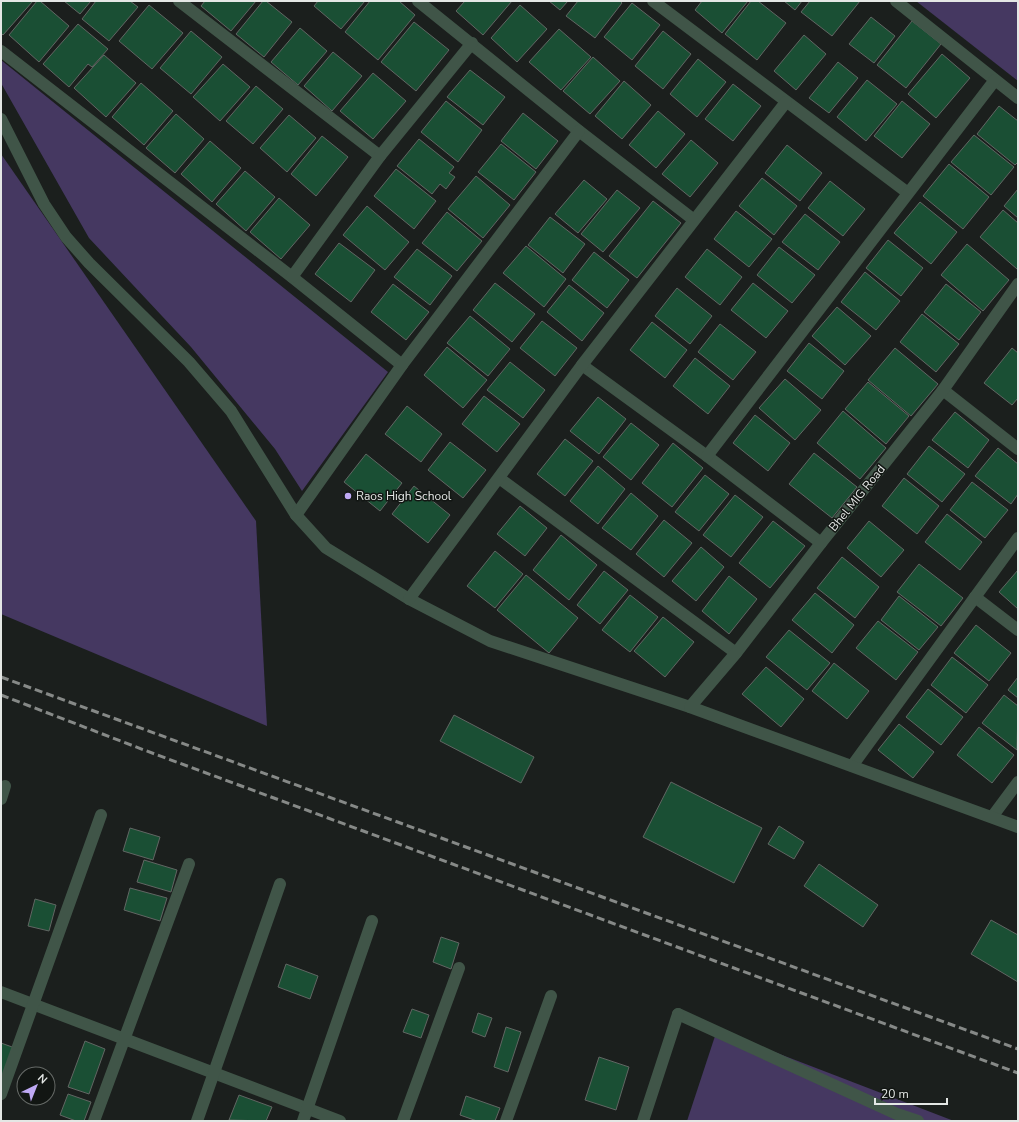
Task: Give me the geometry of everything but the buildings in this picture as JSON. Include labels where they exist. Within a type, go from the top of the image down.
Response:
[{"type":"street","points":[[179,1],[380,156]]},
{"type":"street","points":[[418,1],[472,43],[579,131],[694,220]]},
{"type":"street","points":[[653,1],[908,193]]},
{"type":"street","points":[[896,1],[1018,98]]},
{"type":"street","points":[[292,277],[380,156],[472,43]]},
{"type":"street","points":[[1,51],[292,277],[402,365]]},
{"type":"street","points":[[707,456],[995,80]]},
{"type":"street","points":[[409,599],[582,365],[786,102]]},
{"type":"street","points":[[1,119],[44,204],[66,237],[89,263],[189,362],[231,412],[296,515],[326,548],[409,599],[490,641],[690,707],[1018,826]]},
{"type":"street","points":[[296,515],[402,365],[579,131]]},
{"type":"street","name":"Bhel MIG Road","points":[[690,707],[736,653],[821,543],[943,390],[1018,284]]},
{"type":"street","points":[[582,365],[707,456],[821,543]]},
{"type":"street","points":[[943,390],[1018,449]]},
{"type":"street","points":[[499,478],[736,653]]},
{"type":"street","points":[[852,766],[1018,538]]},
{"type":"street","points":[[975,597],[1018,630]]},
{"type":"street","points":[[992,817],[1018,782]]},
{"type":"street","points":[[1,799],[5,786]]},
{"type":"street","points":[[1,1094],[101,814]]},
{"type":"street","points":[[94,1121],[189,864]]},
{"type":"street","points":[[197,1121],[280,884]]},
{"type":"street","points":[[303,1121],[372,922]]},
{"type":"street","points":[[402,1121],[459,968]]},
{"type":"street","points":[[1,992],[340,1121]]},
{"type":"street","points":[[506,1121],[551,996]]},
{"type":"street","points":[[643,1121],[678,1014],[897,1114],[918,1121]]},
{"type":"shaded area","points":[[916,1],[1018,1],[1018,81]]},
{"type":"shaded area","points":[[1,60],[388,372],[302,491],[275,449],[191,347],[89,238],[1,83]]},
{"type":"shaded area","points":[[1,154],[256,521],[267,726],[1,614]]},
{"type":"shaded area","points":[[717,1030],[954,1121],[687,1121]]},
{"type":"railway","points":[[1,677],[1018,1049]]},
{"type":"railway","points":[[1,695],[144,750],[1018,1073]]},
{"type":"place","name":"Raos High School","points":[[348,496]]}]
